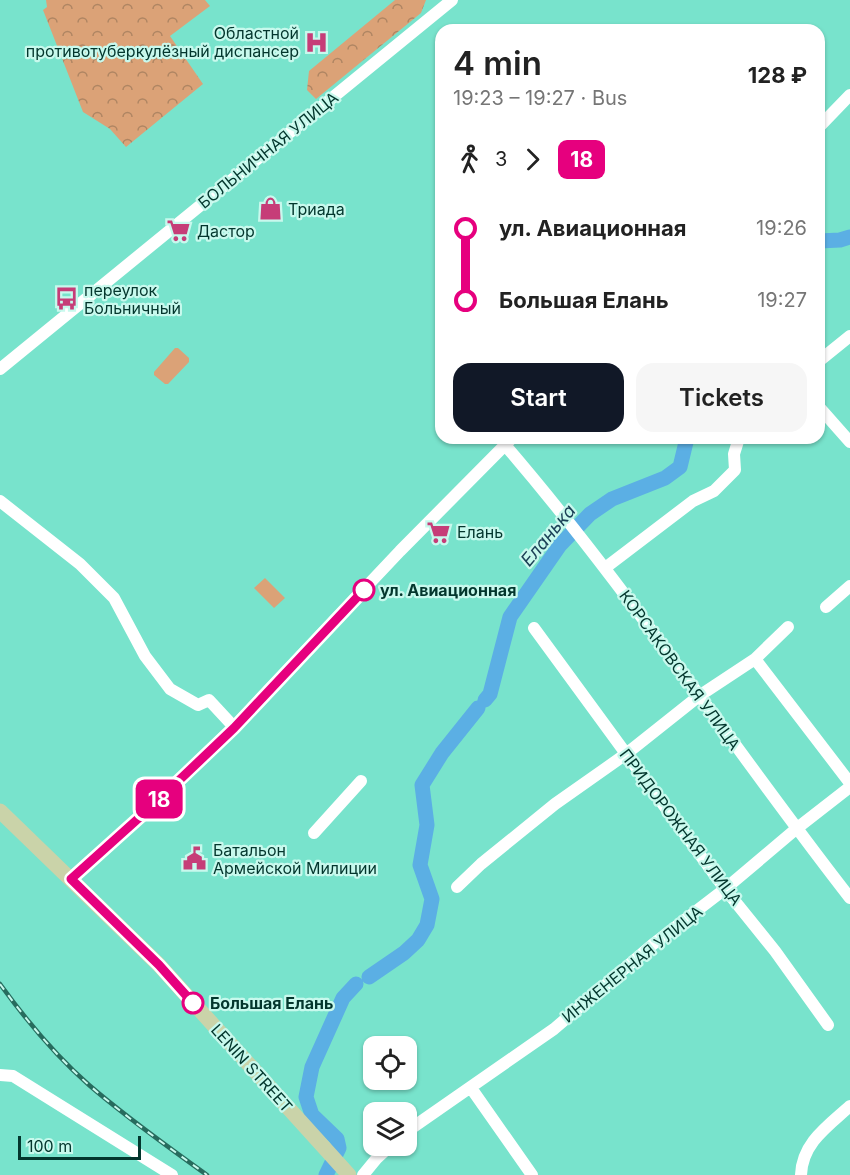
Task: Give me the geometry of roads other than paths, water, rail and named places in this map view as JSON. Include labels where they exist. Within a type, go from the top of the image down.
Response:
[{"type":"main road","name":"LENIN STREET","points":[[0,811],[159,965],[345,1171]]},
{"type":"street","name":"БОЛЬНИЧНАЯ УЛИЦА","points":[[0,369],[446,2]]},
{"type":"street","points":[[825,122],[850,96]]},
{"type":"street","points":[[825,356],[850,336]]},
{"type":"street","points":[[825,414],[850,442]]},
{"type":"street","points":[[71,879],[234,728],[400,551],[506,444]]},
{"type":"street","name":"КОРСАКОВСКАЯ УЛИЦА","points":[[511,444],[796,829],[850,898]]},
{"type":"street","points":[[605,568],[693,501],[714,491],[735,470],[734,454],[738,444]]},
{"type":"street","points":[[0,501],[80,564],[114,598],[145,656],[170,689],[198,705],[209,700],[234,728]]},
{"type":"street","points":[[826,607],[850,586]]},
{"type":"street","points":[[457,887],[481,864],[555,804],[626,754],[699,696],[755,658],[788,627]]},
{"type":"street","name":"ПРИДОРОЖНАЯ УЛИЦА","points":[[534,628],[725,889],[775,951],[828,1025]]},
{"type":"street","points":[[755,658],[850,785]]},
{"type":"street","points":[[314,833],[361,781]]},
{"type":"street","name":"ИНЖЕНЕРНАЯ УЛИЦА","points":[[417,1125],[554,1029],[652,945],[725,889],[850,785]]},
{"type":"street","points":[[0,1075],[13,1076],[172,1175]]},
{"type":"street","points":[[471,1088],[532,1175]]},
{"type":"street","points":[[801,1175],[804,1158],[810,1144],[850,1106]]},
{"type":"street","points":[[363,1175],[378,1156]]},
{"type":"waterway","name":"Еланька","points":[[825,241],[850,237]]},
{"type":"waterway","name":"Еланька","points":[[485,700],[490,694],[510,617],[560,545],[590,514],[612,499],[665,478],[680,467],[686,444]]},
{"type":"waterway","name":"Еланька","points":[[369,977],[404,953],[418,940],[427,925],[432,899],[420,865],[427,825],[422,785],[442,753],[478,708]]},
{"type":"waterway","name":"Еланька","points":[[326,1175],[339,1148],[337,1139],[312,1115],[306,1097],[312,1067],[343,998],[356,984]]},
{"type":"railway","points":[[0,984],[42,1037],[77,1074],[132,1120],[207,1175]]},
{"type":"place","name":"Областной противотуберкулёзный диспансер","points":[[317,42]]},
{"type":"place","name":"Триада","points":[[270,209]]},
{"type":"place","name":"Дастор","points":[[179,231]]},
{"type":"place","name":"переулок Больничный","points":[[66,299]]},
{"type":"place","name":"Елань","points":[[439,532]]},
{"type":"place","name":"ул. Авиационная","points":[[364,590]]},
{"type":"place","name":"Батальон Армейской Милиции","points":[[195,859]]},
{"type":"place","name":"Большая Елань","points":[[193,1003]]}]
